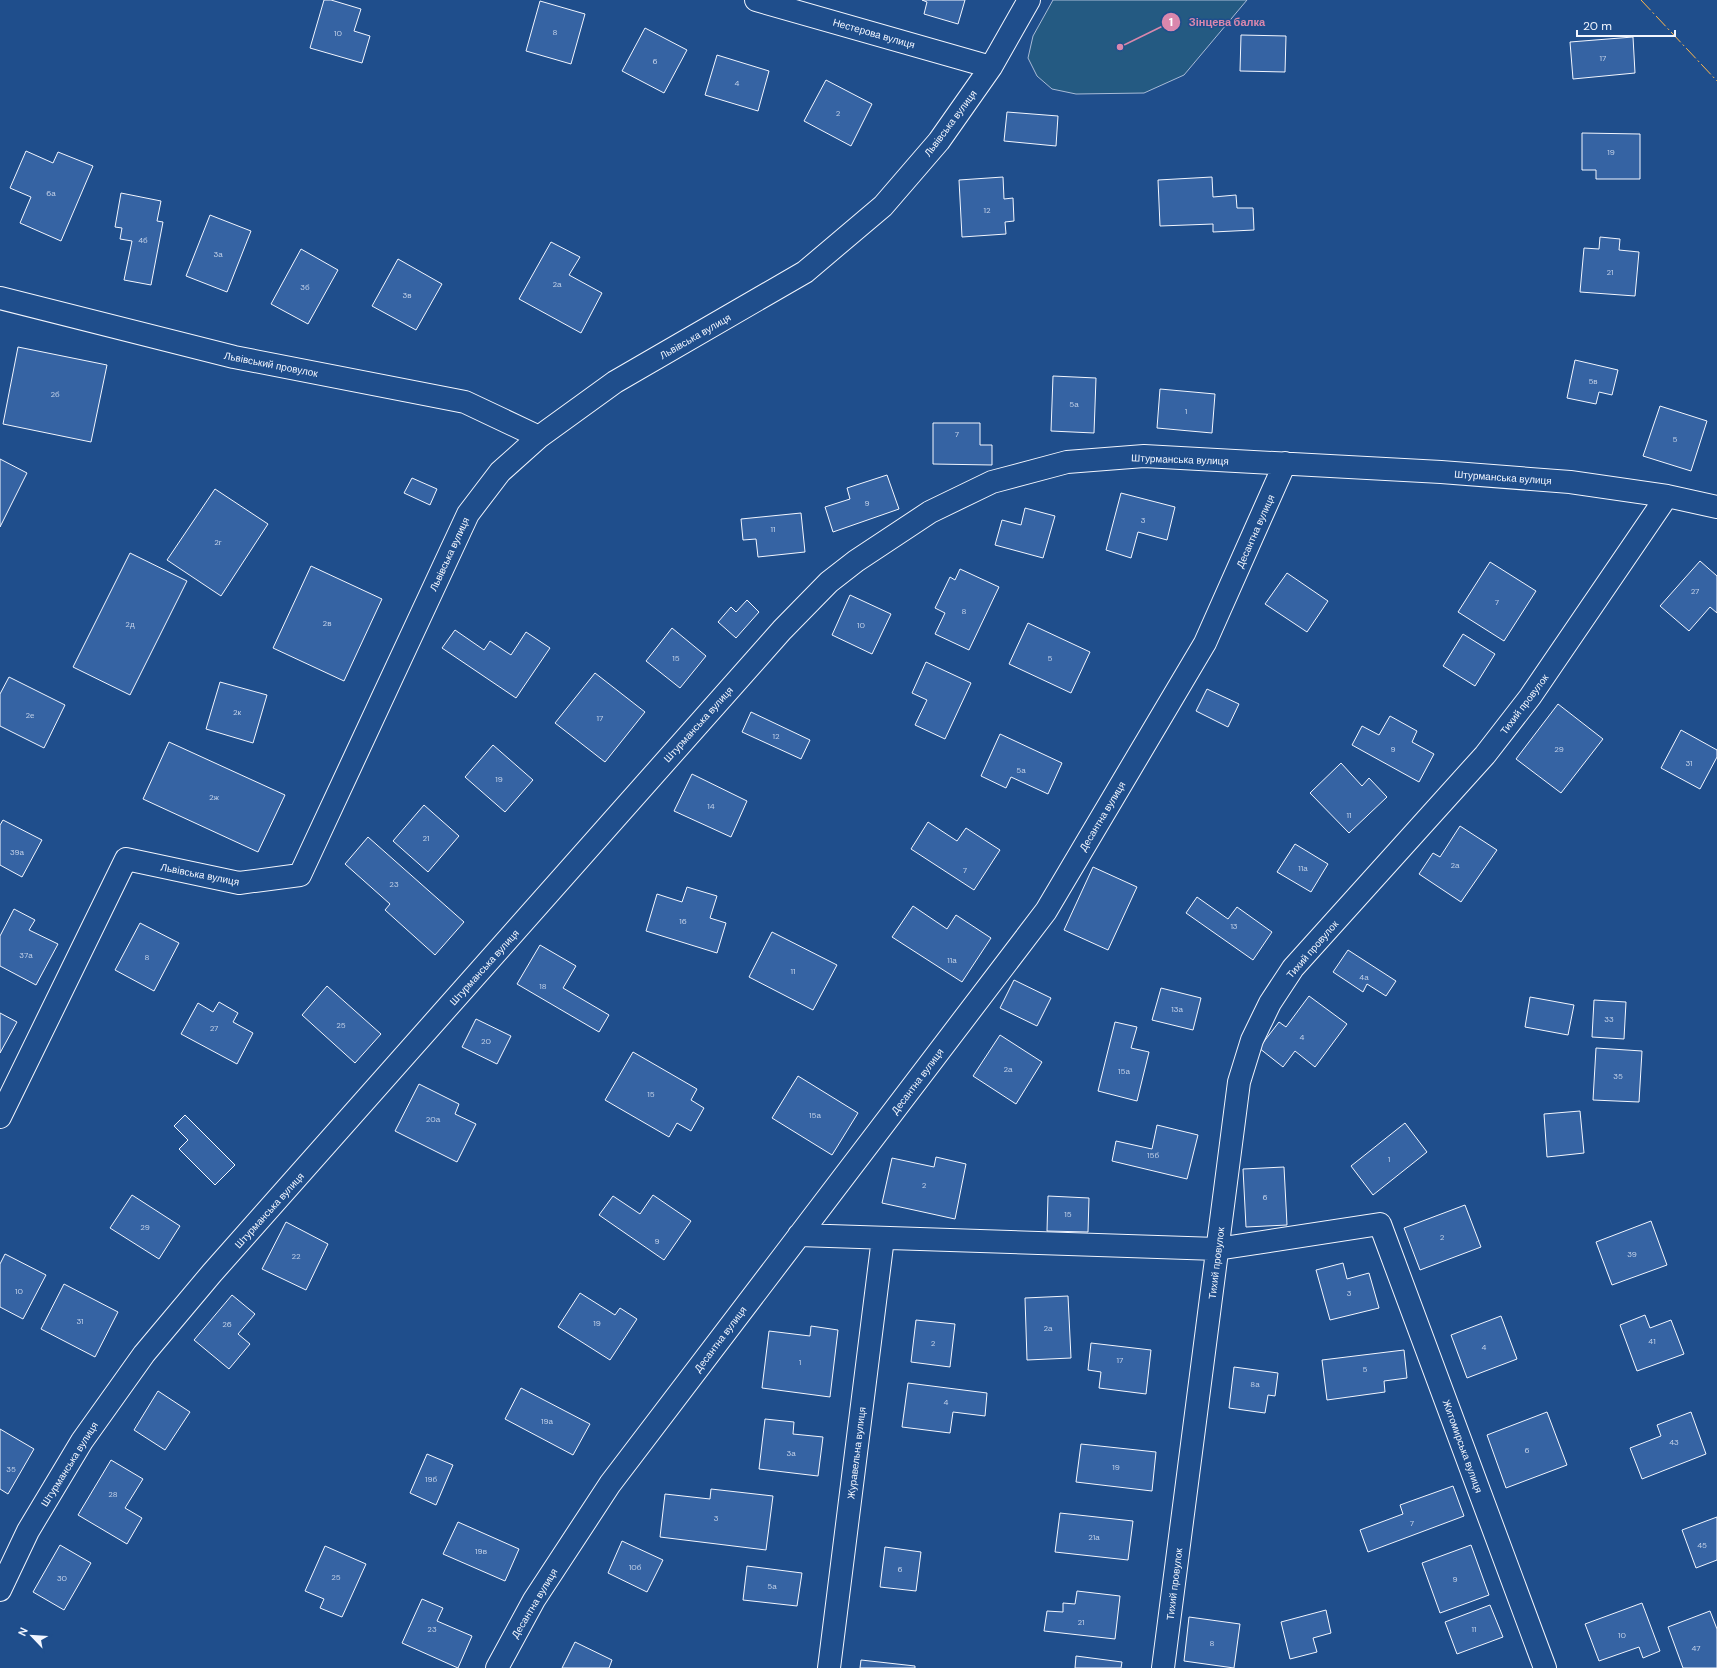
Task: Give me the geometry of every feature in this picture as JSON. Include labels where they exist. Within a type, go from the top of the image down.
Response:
[{"type":"street","name":"Нестерова вулиця","points":[[756,0],[991,67]]},
{"type":"street","name":"Львівська вулиця","points":[[0,1116],[126,859],[239,883],[300,875],[468,514],[500,472],[539,437],[615,382],[805,272],[882,206],[939,141],[991,67],[1029,0]]},
{"type":"street","name":"Львівський провулок","points":[[0,298],[234,357],[465,402],[539,437]]},
{"type":"street","name":"Штурманська вулиця","points":[[0,1590],[28,1531],[82,1440],[144,1354],[217,1267],[776,636],[829,582],[856,561],[930,512],[992,482],[1067,462],[1144,456],[1285,463],[1570,482],[1667,496],[1717,508]]},
{"type":"street","name":"Десантна вулиця","points":[[497,1668],[534,1600],[610,1484],[1046,911],[1205,643],[1285,463]]},
{"type":"street","name":"Тихий провулок","points":[[1163,1668],[1239,1082],[1252,1040],[1270,1003],[1293,968],[1485,755],[1530,697],[1667,496]]},
{"type":"street","name":"Житомирська вулиця","points":[[1217,1249],[1380,1224],[1545,1668]]},
{"type":"street","points":[[799,1235],[1217,1249]]},
{"type":"street","name":"Журавельна вулиця","points":[[829,1668],[883,1238]]},
{"type":"shaded area","points":[[1053,0],[1247,0],[1184,75],[1144,93],[1076,94],[1052,89],[1037,76],[1028,58],[1033,36]]},
{"type":"building","points":[[324,0],[331,0],[361,9],[354,31],[370,36],[362,63],[310,48]]},
{"type":"building","points":[[922,0],[965,0],[958,24],[924,14],[927,2]]},
{"type":"building","points":[[540,1],[585,14],[571,64],[526,51]]},
{"type":"building","points":[[645,28],[687,50],[664,93],[622,71]]},
{"type":"building","points":[[1241,35],[1286,36],[1285,72],[1240,71]]},
{"type":"building","points":[[1633,37],[1635,73],[1573,79],[1570,42]]},
{"type":"building","points":[[717,55],[769,71],[758,111],[705,95]]},
{"type":"building","points":[[826,80],[872,104],[851,146],[804,121]]},
{"type":"building","points":[[1007,112],[1058,116],[1056,146],[1004,141]]},
{"type":"building","points":[[1582,133],[1640,134],[1640,179],[1596,179],[1596,170],[1582,170]]},
{"type":"building","points":[[26,151],[53,163],[58,152],[93,166],[61,241],[20,223],[31,197],[10,188]]},
{"type":"building","points":[[1003,177],[1004,199],[1013,198],[1014,221],[1005,222],[1006,234],[962,237],[959,180]]},
{"type":"building","points":[[1212,177],[1213,197],[1236,195],[1237,208],[1253,208],[1254,230],[1213,232],[1213,224],[1160,226],[1158,180]]},
{"type":"building","points":[[121,193],[161,201],[157,221],[163,222],[151,285],[124,280],[132,241],[120,239],[122,228],[115,227]]},
{"type":"building","points":[[210,215],[251,231],[227,292],[186,276]]},
{"type":"building","points":[[1600,237],[1620,239],[1619,250],[1639,252],[1635,296],[1580,292],[1584,248],[1599,249]]},
{"type":"building","points":[[551,242],[580,257],[569,275],[602,293],[581,333],[519,299]]},
{"type":"building","points":[[301,249],[338,270],[308,324],[271,304]]},
{"type":"building","points":[[398,259],[442,284],[416,330],[372,306]]},
{"type":"building","points":[[18,347],[107,365],[91,442],[3,424]]},
{"type":"building","points":[[1575,360],[1618,370],[1612,395],[1599,392],[1596,404],[1567,398]]},
{"type":"building","points":[[1053,376],[1096,378],[1094,433],[1051,431]]},
{"type":"building","points":[[1160,389],[1215,394],[1212,433],[1157,428]]},
{"type":"building","points":[[1660,406],[1707,421],[1691,471],[1643,456]]},
{"type":"building","points":[[933,423],[980,423],[980,445],[992,445],[992,465],[933,464]]},
{"type":"building","points":[[0,459],[27,473],[0,527]]},
{"type":"building","points":[[887,475],[899,509],[833,532],[825,507],[850,499],[847,488]]},
{"type":"building","points":[[412,478],[437,489],[430,505],[404,493]]},
{"type":"building","points":[[215,489],[268,524],[221,596],[167,560]]},
{"type":"building","points":[[1121,493],[1175,507],[1167,540],[1138,532],[1131,558],[1106,550]]},
{"type":"building","points":[[1025,508],[1055,516],[1043,558],[995,545],[1002,520],[1021,525]]},
{"type":"building","points":[[801,513],[805,552],[758,557],[756,539],[743,540],[741,519]]},
{"type":"building","points":[[130,553],[187,581],[130,695],[73,667]]},
{"type":"building","points":[[1700,561],[1717,576],[1717,613],[1710,607],[1689,631],[1660,606]]},
{"type":"building","points":[[1490,562],[1536,591],[1504,641],[1458,612]]},
{"type":"building","points":[[311,566],[382,599],[344,681],[273,648]]},
{"type":"building","points":[[960,569],[999,587],[969,650],[935,634],[945,613],[935,608],[950,577],[955,580]]},
{"type":"building","points":[[1287,573],[1328,601],[1307,632],[1265,604]]},
{"type":"building","points":[[850,595],[891,614],[872,654],[832,635]]},
{"type":"building","points":[[747,600],[759,612],[736,638],[718,622],[731,607],[736,612]]},
{"type":"building","points":[[1028,623],[1090,652],[1071,693],[1009,664]]},
{"type":"building","points":[[672,628],[706,656],[680,688],[646,661]]},
{"type":"building","points":[[455,630],[484,650],[490,641],[511,655],[526,632],[550,648],[516,698],[442,648]]},
{"type":"building","points":[[1463,634],[1495,654],[1475,686],[1443,666]]},
{"type":"building","points":[[926,662],[971,683],[945,739],[915,725],[927,700],[912,693]]},
{"type":"building","points":[[595,673],[645,712],[605,762],[555,723]]},
{"type":"building","points":[[9,677],[65,705],[44,748],[0,726],[0,694]]},
{"type":"building","points":[[220,682],[267,695],[253,743],[206,729]]},
{"type":"building","points":[[1207,689],[1239,704],[1228,727],[1196,711]]},
{"type":"building","points":[[1558,704],[1603,739],[1561,793],[1516,759]]},
{"type":"building","points":[[751,712],[810,740],[801,759],[742,732]]},
{"type":"building","points":[[1390,716],[1417,731],[1412,742],[1434,754],[1419,782],[1352,745],[1362,726],[1379,735]]},
{"type":"building","points":[[1681,730],[1717,750],[1717,757],[1700,789],[1661,768]]},
{"type":"building","points":[[1000,734],[1062,763],[1048,794],[1011,777],[1006,788],[981,776]]},
{"type":"building","points":[[169,742],[285,795],[258,852],[143,799]]},
{"type":"building","points":[[493,745],[533,780],[505,812],[465,777]]},
{"type":"building","points":[[1341,763],[1362,786],[1369,778],[1387,797],[1349,833],[1310,793]]},
{"type":"building","points":[[692,774],[747,801],[731,837],[674,811]]},
{"type":"building","points":[[424,805],[459,836],[428,872],[393,841]]},
{"type":"building","points":[[3,820],[42,840],[22,877],[0,865],[0,825]]},
{"type":"building","points":[[928,822],[957,841],[966,828],[1000,850],[974,890],[911,849]]},
{"type":"building","points":[[1460,826],[1497,850],[1461,902],[1419,874],[1433,853],[1440,857]]},
{"type":"building","points":[[368,837],[464,922],[435,955],[385,910],[390,904],[345,864]]},
{"type":"building","points":[[1295,844],[1328,864],[1311,892],[1277,872]]},
{"type":"building","points":[[1093,867],[1137,887],[1108,950],[1064,930]]},
{"type":"building","points":[[687,887],[717,896],[710,918],[726,923],[717,953],[646,931],[657,894],[682,902]]},
{"type":"building","points":[[1197,897],[1228,919],[1237,907],[1272,932],[1253,960],[1186,913]]},
{"type":"building","points":[[913,906],[947,929],[956,915],[991,938],[962,982],[892,937]]},
{"type":"building","points":[[14,909],[35,920],[29,930],[58,944],[36,985],[0,966],[0,936]]},
{"type":"building","points":[[140,923],[179,943],[154,991],[115,970]]},
{"type":"building","points":[[772,932],[837,965],[813,1010],[749,977]]},
{"type":"building","points":[[540,945],[576,966],[563,988],[609,1015],[599,1032],[517,984]]},
{"type":"building","points":[[1348,950],[1396,981],[1386,996],[1367,984],[1363,992],[1333,972]]},
{"type":"building","points":[[1014,980],[1051,998],[1037,1026],[1000,1008]]},
{"type":"building","points":[[327,986],[381,1034],[355,1063],[302,1015]]},
{"type":"building","points":[[1161,988],[1201,998],[1193,1030],[1152,1020]]},
{"type":"building","points":[[1309,996],[1347,1024],[1315,1067],[1295,1051],[1283,1067],[1259,1048],[1279,1022],[1286,1027]]},
{"type":"building","points":[[1530,997],[1574,1005],[1568,1035],[1525,1027]]},
{"type":"building","points":[[1594,1000],[1626,1002],[1624,1039],[1592,1037]]},
{"type":"building","points":[[219,1002],[238,1013],[233,1022],[253,1033],[237,1064],[181,1034],[198,1003],[213,1012]]},
{"type":"building","points":[[0,1013],[17,1022],[0,1053]]},
{"type":"building","points":[[476,1019],[511,1036],[497,1064],[462,1047]]},
{"type":"building","points":[[1115,1022],[1137,1027],[1131,1048],[1149,1052],[1137,1101],[1098,1091]]},
{"type":"building","points":[[1000,1035],[1042,1062],[1016,1104],[973,1076]]},
{"type":"building","points":[[1596,1048],[1642,1051],[1639,1102],[1593,1100]]},
{"type":"building","points":[[633,1052],[697,1089],[691,1100],[704,1108],[691,1131],[677,1123],[669,1137],[605,1100]]},
{"type":"building","points":[[798,1076],[858,1113],[832,1155],[772,1118]]},
{"type":"building","points":[[419,1084],[459,1104],[455,1114],[476,1124],[457,1162],[395,1131]]},
{"type":"building","points":[[1580,1111],[1584,1153],[1547,1157],[1544,1114]]},
{"type":"building","points":[[185,1115],[235,1165],[215,1185],[179,1149],[188,1140],[174,1126]]},
{"type":"building","points":[[1405,1123],[1427,1152],[1373,1195],[1351,1166]]},
{"type":"building","points":[[1157,1125],[1198,1135],[1187,1179],[1112,1161],[1116,1141],[1152,1149]]},
{"type":"building","points":[[936,1157],[966,1164],[955,1219],[882,1203],[892,1158],[934,1167]]},
{"type":"building","points":[[1284,1167],[1287,1225],[1246,1227],[1243,1169]]},
{"type":"building","points":[[132,1195],[180,1226],[159,1259],[110,1228]]},
{"type":"building","points":[[653,1195],[691,1221],[664,1260],[599,1215],[613,1196],[640,1214]]},
{"type":"building","points":[[1048,1196],[1089,1198],[1088,1232],[1047,1231]]},
{"type":"building","points":[[1465,1205],[1481,1247],[1420,1270],[1404,1228]]},
{"type":"building","points":[[1651,1221],[1667,1265],[1612,1285],[1596,1242]]},
{"type":"building","points":[[286,1222],[328,1244],[306,1290],[262,1269]]},
{"type":"building","points":[[5,1254],[46,1275],[23,1319],[0,1307],[0,1264]]},
{"type":"building","points":[[1343,1263],[1347,1279],[1369,1273],[1379,1308],[1330,1320],[1316,1270]]},
{"type":"building","points":[[64,1284],[118,1312],[95,1357],[41,1329]]},
{"type":"building","points":[[580,1293],[615,1315],[620,1308],[637,1319],[610,1360],[558,1327]]},
{"type":"building","points":[[232,1295],[255,1314],[238,1334],[250,1344],[229,1369],[194,1340]]},
{"type":"building","points":[[1068,1296],[1071,1358],[1027,1360],[1025,1298]]},
{"type":"building","points":[[1645,1315],[1650,1328],[1671,1320],[1684,1354],[1637,1371],[1620,1325]]},
{"type":"building","points":[[1501,1316],[1517,1359],[1467,1378],[1451,1335]]},
{"type":"building","points":[[916,1320],[955,1324],[950,1367],[911,1362]]},
{"type":"building","points":[[811,1326],[838,1330],[830,1397],[762,1388],[769,1331],[810,1336]]},
{"type":"building","points":[[1091,1343],[1151,1350],[1146,1394],[1099,1388],[1101,1372],[1088,1370]]},
{"type":"building","points":[[1404,1350],[1407,1378],[1384,1381],[1385,1392],[1327,1400],[1322,1360]]},
{"type":"building","points":[[1234,1367],[1278,1373],[1275,1396],[1268,1395],[1265,1413],[1229,1408]]},
{"type":"building","points":[[908,1383],[987,1393],[985,1416],[953,1412],[950,1433],[902,1427]]},
{"type":"building","points":[[521,1388],[590,1424],[573,1455],[505,1419]]},
{"type":"building","points":[[158,1391],[190,1412],[165,1450],[134,1430]]},
{"type":"building","points":[[1547,1412],[1567,1465],[1506,1488],[1487,1435]]},
{"type":"building","points":[[1691,1412],[1706,1454],[1642,1479],[1630,1448],[1661,1436],[1657,1425]]},
{"type":"building","points":[[765,1419],[794,1422],[793,1434],[823,1437],[818,1476],[759,1469]]},
{"type":"building","points":[[0,1429],[34,1449],[8,1494],[0,1489]]},
{"type":"building","points":[[1081,1444],[1156,1452],[1152,1491],[1076,1482]]},
{"type":"building","points":[[427,1454],[453,1465],[436,1505],[410,1493]]},
{"type":"building","points":[[111,1460],[143,1479],[125,1508],[142,1518],[127,1544],[78,1515]]},
{"type":"building","points":[[1453,1486],[1464,1516],[1368,1552],[1360,1530],[1403,1514],[1400,1505]]},
{"type":"building","points":[[711,1489],[773,1496],[766,1550],[660,1537],[665,1494],[710,1499]]},
{"type":"building","points":[[1060,1513],[1133,1521],[1128,1560],[1055,1552]]},
{"type":"building","points":[[1717,1517],[1717,1560],[1696,1568],[1682,1530]]},
{"type":"building","points":[[458,1522],[519,1549],[505,1581],[443,1554]]},
{"type":"building","points":[[622,1541],[663,1560],[647,1592],[608,1573]]},
{"type":"building","points":[[60,1545],[91,1563],[64,1610],[33,1592]]},
{"type":"building","points":[[1471,1545],[1489,1595],[1440,1613],[1422,1563]]},
{"type":"building","points":[[325,1546],[366,1564],[342,1617],[320,1608],[324,1599],[305,1591]]},
{"type":"building","points":[[885,1547],[921,1552],[916,1591],[880,1587]]},
{"type":"building","points":[[747,1566],[802,1573],[797,1606],[743,1600]]},
{"type":"building","points":[[1077,1591],[1120,1596],[1115,1639],[1044,1631],[1047,1611],[1063,1612],[1063,1603],[1075,1604]]},
{"type":"building","points":[[422,1599],[443,1608],[437,1621],[472,1636],[458,1668],[402,1643]]},
{"type":"building","points":[[1642,1603],[1660,1651],[1643,1658],[1639,1647],[1599,1661],[1585,1624]]},
{"type":"building","points":[[1490,1605],[1503,1637],[1457,1654],[1445,1622]]},
{"type":"building","points":[[1326,1610],[1331,1633],[1313,1638],[1317,1652],[1290,1659],[1281,1622]]},
{"type":"building","points":[[1710,1611],[1717,1629],[1717,1668],[1683,1668],[1668,1627]]},
{"type":"building","points":[[1189,1617],[1240,1624],[1234,1668],[1184,1661]]},
{"type":"building","points":[[575,1642],[612,1660],[609,1668],[562,1668]]},
{"type":"building","points":[[1076,1656],[1122,1662],[1121,1668],[1075,1668]]},
{"type":"building","points":[[861,1660],[915,1666],[915,1668],[860,1668]]},
{"type":"power","points":[[1641,0],[1717,81]]},
{"type":"place","name":"Зінцева балка","points":[[1120,47]]}]
